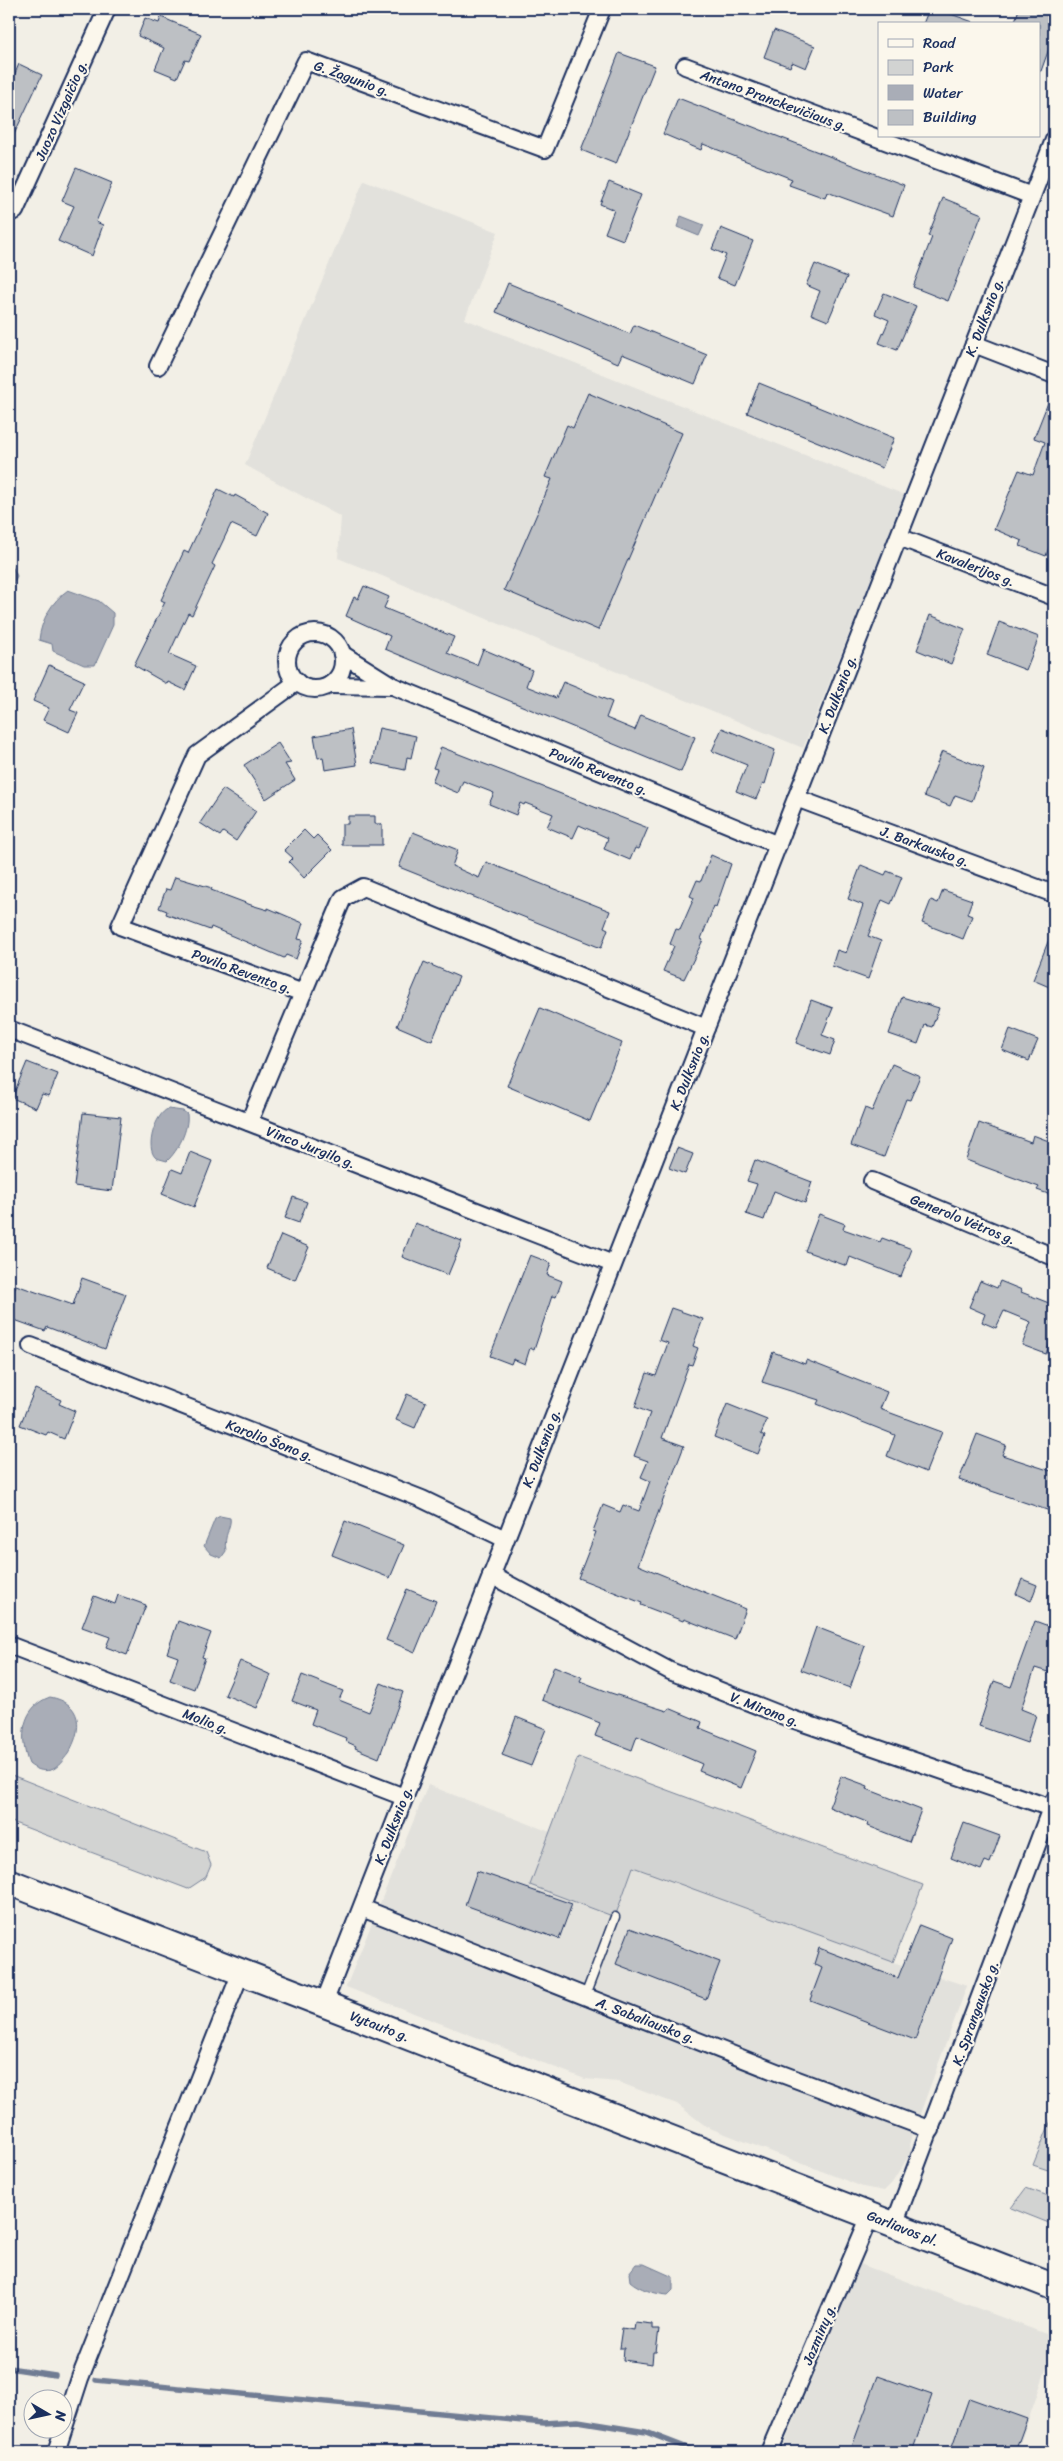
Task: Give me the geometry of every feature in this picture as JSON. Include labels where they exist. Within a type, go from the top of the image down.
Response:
[{"type":"main road","name":"Vytauto g.","points":[[9,1882],[751,2170]]},
{"type":"main road","name":"Garliavos pl.","points":[[751,2170],[1054,2287]]},
{"type":"street","name":"Juozo Vizgaičio g.","points":[[16,211],[107,9]]},
{"type":"street","name":"G. Žagunio g.","points":[[158,366],[306,62],[545,149],[602,9]]},
{"type":"street","name":"Antano Pranckevičiaus g.","points":[[685,66],[1032,196]]},
{"type":"street","name":"K. Dulksnio g.","points":[[324,2004],[490,1575],[1054,140]]},
{"type":"street","points":[[974,344],[1054,375]]},
{"type":"street","name":"Kavalerijos g.","points":[[899,537],[1054,597]]},
{"type":"street","name":"Povilo Revento g.","points":[[393,686],[330,685],[313,689],[297,682],[287,668],[287,659],[293,642],[300,637],[308,633],[326,634],[339,646],[342,654],[393,686],[778,845]]},
{"type":"street","points":[[330,685],[341,671],[342,654]]},
{"type":"street","name":"Povilo Revento g.","points":[[297,682],[197,755],[120,926],[303,993],[343,898],[363,887],[706,1028]]},
{"type":"street","name":"J. Barkausko g.","points":[[796,798],[1054,894]]},
{"type":"street","points":[[249,1122],[303,993]]},
{"type":"street","name":"Vinco Jurgilo g.","points":[[9,1029],[613,1264]]},
{"type":"street","name":"Generolo Vėtros g.","points":[[872,1181],[1054,1257]]},
{"type":"street","name":"Karolio Šono g.","points":[[32,1346],[422,1499],[505,1539]]},
{"type":"street","name":"V. Mirono g.","points":[[490,1575],[670,1671],[788,1718],[1053,1806]]},
{"type":"street","name":"Molio g.","points":[[9,1645],[404,1797]]},
{"type":"street","name":"K. Sprangausko g.","points":[[894,2225],[1053,1806]]},
{"type":"street","name":"A. Sabaliausko g.","points":[[362,1908],[931,2130]]},
{"type":"street","points":[[56,2452],[80,2378],[241,1972]]},
{"type":"street","name":"Jazminų g.","points":[[769,2452],[870,2216]]},
{"type":"lane","points":[[585,1996],[615,1917]]},
{"type":"shaded area","points":[[364,180],[498,232],[465,319],[905,495],[803,748],[338,558],[341,517],[245,465]]},
{"type":"shaded area","points":[[428,1785],[550,1832],[530,1885],[615,1917],[632,1867],[893,1962],[967,1986],[910,2141],[911,2152],[892,2183],[884,2191],[863,2187],[707,2127],[677,2104],[618,2082],[585,2079],[346,1987]]},
{"type":"shaded area","points":[[860,2264],[1054,2337],[1054,2347],[1017,2452],[781,2452]]},
{"type":"green space","points":[[578,1757],[923,1885],[893,1962],[633,1867],[615,1917],[530,1885]]},
{"type":"green space","points":[[9,1774],[206,1852],[211,1865],[206,1877],[188,1889],[9,1821]]},
{"type":"green space","points":[[1054,2113],[1054,2172],[1033,2165]]},
{"type":"green space","points":[[1026,2188],[1054,2198],[1054,2225],[1011,2208]]},
{"type":"water","points":[[681,216],[704,225],[699,236],[677,227]]},
{"type":"water","points":[[9,560],[17,576],[9,592]]},
{"type":"water","points":[[68,590],[99,601],[113,613],[113,625],[95,665],[84,665],[53,651],[52,644],[39,640],[42,625],[52,605]]},
{"type":"water","points":[[168,1109],[183,1111],[187,1114],[187,1120],[182,1139],[175,1152],[167,1161],[156,1158],[151,1147],[151,1139],[159,1117]]},
{"type":"water","points":[[220,1516],[230,1518],[225,1545],[226,1551],[221,1558],[211,1554],[204,1546],[215,1519]]},
{"type":"water","points":[[50,1697],[61,1700],[69,1705],[77,1718],[78,1727],[73,1745],[68,1754],[56,1768],[45,1771],[36,1769],[29,1764],[24,1744],[24,1734],[28,1716],[33,1708]]},
{"type":"water","points":[[636,2264],[644,2264],[673,2277],[673,2290],[668,2295],[648,2291],[634,2284],[630,2281],[629,2273]]},
{"type":"building","points":[[929,9],[937,9],[973,22],[924,22]]},
{"type":"building","points":[[1019,9],[1039,9],[1054,14],[1054,35],[1041,71],[1040,22],[1015,22]]},
{"type":"building","points":[[161,17],[201,34],[189,61],[185,60],[177,78],[155,69],[164,48],[138,36],[145,18],[159,23]]},
{"type":"building","points":[[774,30],[815,46],[806,68],[792,62],[790,67],[764,57]]},
{"type":"building","points":[[619,53],[655,66],[616,164],[581,150]]},
{"type":"building","points":[[19,64],[42,75],[9,145],[9,87]]},
{"type":"building","points":[[678,98],[904,185],[893,216],[827,192],[825,198],[789,185],[792,179],[703,144],[701,150],[663,134]]},
{"type":"building","points":[[76,168],[112,183],[96,222],[103,225],[92,256],[58,241],[74,206],[62,201]]},
{"type":"building","points":[[609,182],[641,195],[623,240],[605,233],[614,210],[600,204]]},
{"type":"building","points":[[943,198],[982,214],[948,301],[913,287],[932,237],[928,236]]},
{"type":"building","points":[[721,228],[753,241],[735,285],[717,278],[726,255],[712,249]]},
{"type":"building","points":[[815,264],[847,277],[828,321],[811,314],[820,291],[806,285]]},
{"type":"building","points":[[508,283],[630,334],[634,325],[707,355],[695,384],[622,354],[618,363],[496,312]]},
{"type":"building","points":[[884,293],[916,306],[897,350],[879,343],[889,320],[875,314]]},
{"type":"building","points":[[759,383],[894,438],[882,468],[747,413]]},
{"type":"building","points":[[1053,390],[1054,534],[1046,556],[1020,546],[1022,541],[994,529],[1019,470],[1033,475],[1045,442],[1034,438]]},
{"type":"building","points":[[588,393],[682,433],[598,630],[504,590],[552,479],[545,477],[567,425],[573,428]]},
{"type":"building","points":[[218,489],[234,497],[235,495],[268,513],[257,536],[231,524],[212,564],[215,566],[192,615],[188,613],[169,654],[196,666],[185,690],[168,682],[167,684],[134,665],[165,602],[161,600],[184,551],[188,553]]},
{"type":"building","points":[[364,586],[389,597],[384,608],[454,637],[447,653],[477,665],[483,649],[532,670],[526,686],[556,698],[563,682],[612,702],[606,718],[635,730],[641,715],[695,737],[681,772],[385,649],[390,636],[346,616],[354,597],[358,599]]},
{"type":"building","points":[[930,615],[965,629],[951,664],[917,650]]},
{"type":"building","points":[[999,622],[1039,637],[1026,670],[987,655]]},
{"type":"building","points":[[49,665],[84,681],[70,710],[78,713],[69,732],[43,720],[49,708],[33,701]]},
{"type":"building","points":[[379,728],[416,736],[411,758],[407,757],[405,770],[372,763]]},
{"type":"building","points":[[722,728],[775,750],[765,784],[763,783],[756,799],[736,791],[747,765],[712,751]]},
{"type":"building","points":[[351,729],[357,765],[325,770],[323,757],[318,758],[314,736]]},
{"type":"building","points":[[278,743],[291,763],[285,764],[295,780],[266,799],[244,765]]},
{"type":"building","points":[[441,747],[648,828],[639,849],[635,848],[630,860],[604,849],[608,838],[579,825],[573,838],[547,827],[553,814],[525,803],[524,805],[520,803],[516,815],[489,804],[494,793],[463,781],[458,793],[432,782],[437,769],[433,768]]},
{"type":"building","points":[[942,751],[984,768],[972,801],[955,795],[950,806],[924,796]]},
{"type":"building","points":[[223,789],[256,811],[236,841],[223,832],[220,836],[200,823]]},
{"type":"building","points":[[348,816],[375,816],[375,824],[382,824],[382,845],[342,845],[342,824],[348,824]]},
{"type":"building","points":[[304,830],[313,839],[317,835],[332,850],[304,878],[289,862],[293,858],[284,850]]},
{"type":"building","points":[[413,832],[458,850],[452,866],[479,878],[486,862],[610,911],[604,927],[608,929],[601,948],[399,867]]},
{"type":"building","points":[[711,855],[731,864],[716,907],[714,906],[701,939],[703,940],[684,979],[663,971],[674,946],[670,944],[676,929],[680,930],[694,898],[690,896],[697,880],[701,881]]},
{"type":"building","points":[[861,865],[885,875],[887,871],[902,877],[891,904],[882,900],[868,936],[881,941],[868,979],[832,966],[837,950],[846,953],[863,905],[848,899]]},
{"type":"building","points":[[175,877],[212,888],[211,890],[251,905],[268,910],[268,908],[303,923],[298,939],[303,940],[296,959],[286,955],[284,958],[211,927],[210,930],[166,914],[167,911],[159,908],[166,889],[170,890]]},
{"type":"building","points":[[943,890],[972,900],[967,914],[972,916],[963,939],[922,923],[931,900],[938,903]]},
{"type":"building","points":[[1054,929],[1054,989],[1033,980]]},
{"type":"building","points":[[424,962],[459,977],[432,1041],[397,1026]]},
{"type":"building","points":[[902,997],[939,1008],[932,1027],[925,1025],[918,1044],[889,1034]]},
{"type":"building","points":[[811,1000],[833,1008],[822,1035],[835,1040],[830,1055],[796,1043]]},
{"type":"building","points":[[540,1008],[622,1043],[590,1121],[507,1086]]},
{"type":"building","points":[[1010,1029],[1038,1040],[1029,1061],[1002,1050]]},
{"type":"building","points":[[27,1062],[58,1074],[49,1096],[42,1094],[36,1108],[12,1098]]},
{"type":"building","points":[[892,1064],[920,1076],[910,1100],[906,1099],[884,1157],[851,1145],[865,1108],[872,1111]]},
{"type":"building","points":[[83,1113],[121,1117],[112,1191],[74,1186]]},
{"type":"building","points":[[979,1123],[1031,1142],[1033,1135],[1054,1143],[1054,1196],[1037,1190],[1039,1187],[966,1160]]},
{"type":"building","points":[[677,1148],[693,1154],[685,1174],[669,1168]]},
{"type":"building","points":[[190,1152],[212,1161],[194,1207],[162,1194],[172,1169],[182,1173]]},
{"type":"building","points":[[755,1160],[812,1182],[805,1203],[774,1191],[764,1220],[746,1214],[757,1184],[747,1181]]},
{"type":"building","points":[[293,1197],[307,1202],[299,1223],[285,1218]]},
{"type":"building","points":[[819,1214],[845,1224],[843,1229],[880,1242],[882,1238],[912,1249],[901,1277],[850,1257],[847,1266],[805,1251]]},
{"type":"building","points":[[415,1223],[462,1241],[448,1275],[402,1257]]},
{"type":"building","points":[[281,1235],[309,1247],[295,1280],[267,1268]]},
{"type":"building","points":[[530,1255],[551,1263],[547,1275],[562,1281],[556,1297],[552,1296],[534,1350],[530,1348],[525,1364],[513,1359],[511,1364],[490,1356]]},
{"type":"building","points":[[82,1278],[126,1294],[105,1349],[47,1327],[45,1331],[9,1318],[9,1305],[16,1285],[73,1305]]},
{"type":"building","points":[[980,1281],[997,1288],[1000,1281],[1022,1290],[1021,1292],[1054,1305],[1054,1345],[1050,1343],[1046,1354],[1022,1345],[1031,1322],[1004,1311],[996,1328],[982,1322],[985,1314],[969,1307]]},
{"type":"building","points":[[671,1308],[703,1319],[693,1346],[698,1348],[692,1365],[689,1364],[662,1438],[684,1446],[638,1565],[746,1609],[735,1639],[641,1605],[642,1603],[578,1578],[596,1532],[593,1531],[603,1505],[620,1512],[623,1505],[639,1511],[650,1481],[641,1477],[648,1461],[634,1456],[650,1413],[635,1407],[647,1373],[656,1376],[668,1343],[659,1340]]},
{"type":"building","points":[[773,1352],[805,1364],[806,1360],[887,1392],[880,1409],[942,1432],[926,1472],[887,1456],[895,1435],[817,1404],[819,1400],[762,1382]]},
{"type":"building","points":[[35,1389],[61,1400],[59,1404],[75,1411],[64,1439],[48,1432],[46,1435],[20,1425]]},
{"type":"building","points":[[407,1394],[426,1402],[415,1428],[396,1420]]},
{"type":"building","points":[[727,1404],[767,1420],[761,1434],[765,1436],[758,1454],[714,1437]]},
{"type":"building","points":[[977,1434],[1006,1445],[1002,1455],[1054,1472],[1054,1498],[1050,1511],[959,1480]]},
{"type":"building","points":[[345,1521],[404,1545],[390,1578],[332,1555]]},
{"type":"building","points":[[1022,1579],[1037,1585],[1031,1601],[1016,1594]]},
{"type":"building","points":[[407,1589],[436,1601],[415,1652],[386,1640]]},
{"type":"building","points":[[118,1595],[146,1605],[127,1655],[106,1647],[110,1637],[82,1627],[94,1596],[115,1604]]},
{"type":"building","points":[[178,1621],[211,1633],[202,1657],[205,1658],[194,1689],[170,1680],[178,1657],[167,1653]]},
{"type":"building","points":[[1035,1621],[1054,1628],[1054,1663],[1051,1673],[1035,1668],[1021,1709],[1036,1715],[1027,1743],[979,1726],[994,1681],[1011,1687]]},
{"type":"building","points":[[816,1627],[865,1646],[850,1688],[801,1670]]},
{"type":"building","points":[[240,1661],[271,1675],[257,1708],[225,1695]]},
{"type":"building","points":[[554,1666],[582,1677],[580,1681],[611,1693],[667,1711],[669,1708],[702,1722],[700,1728],[756,1751],[741,1788],[699,1771],[702,1764],[637,1736],[632,1750],[595,1736],[600,1723],[542,1700]]},
{"type":"building","points":[[302,1675],[343,1691],[339,1700],[369,1712],[381,1683],[403,1692],[379,1758],[355,1748],[356,1746],[345,1741],[346,1738],[311,1724],[316,1710],[292,1701]]},
{"type":"building","points":[[516,1717],[546,1729],[531,1766],[502,1755]]},
{"type":"building","points":[[841,1776],[868,1786],[867,1789],[921,1810],[909,1842],[868,1826],[869,1823],[829,1807]]},
{"type":"building","points":[[964,1823],[1000,1836],[990,1863],[985,1861],[981,1870],[951,1858]]},
{"type":"building","points":[[477,1871],[572,1904],[559,1939],[465,1905]]},
{"type":"building","points":[[919,1925],[952,1938],[915,2040],[810,2000],[822,1968],[814,1964],[819,1948],[898,1978]]},
{"type":"building","points":[[630,1928],[720,1962],[706,1999],[616,1964]]},
{"type":"building","points":[[635,2322],[652,2324],[652,2329],[659,2329],[656,2352],[653,2352],[652,2364],[623,2360],[624,2348],[619,2348],[622,2328],[634,2330]]},
{"type":"building","points":[[878,2376],[932,2395],[912,2452],[850,2452]]},
{"type":"building","points":[[969,2398],[1027,2419],[1015,2452],[950,2452]]},
{"type":"waterway","points":[[9,2368],[55,2375]]},
{"type":"waterway","points":[[96,2380],[544,2423],[578,2421],[646,2432],[698,2452]]}]
